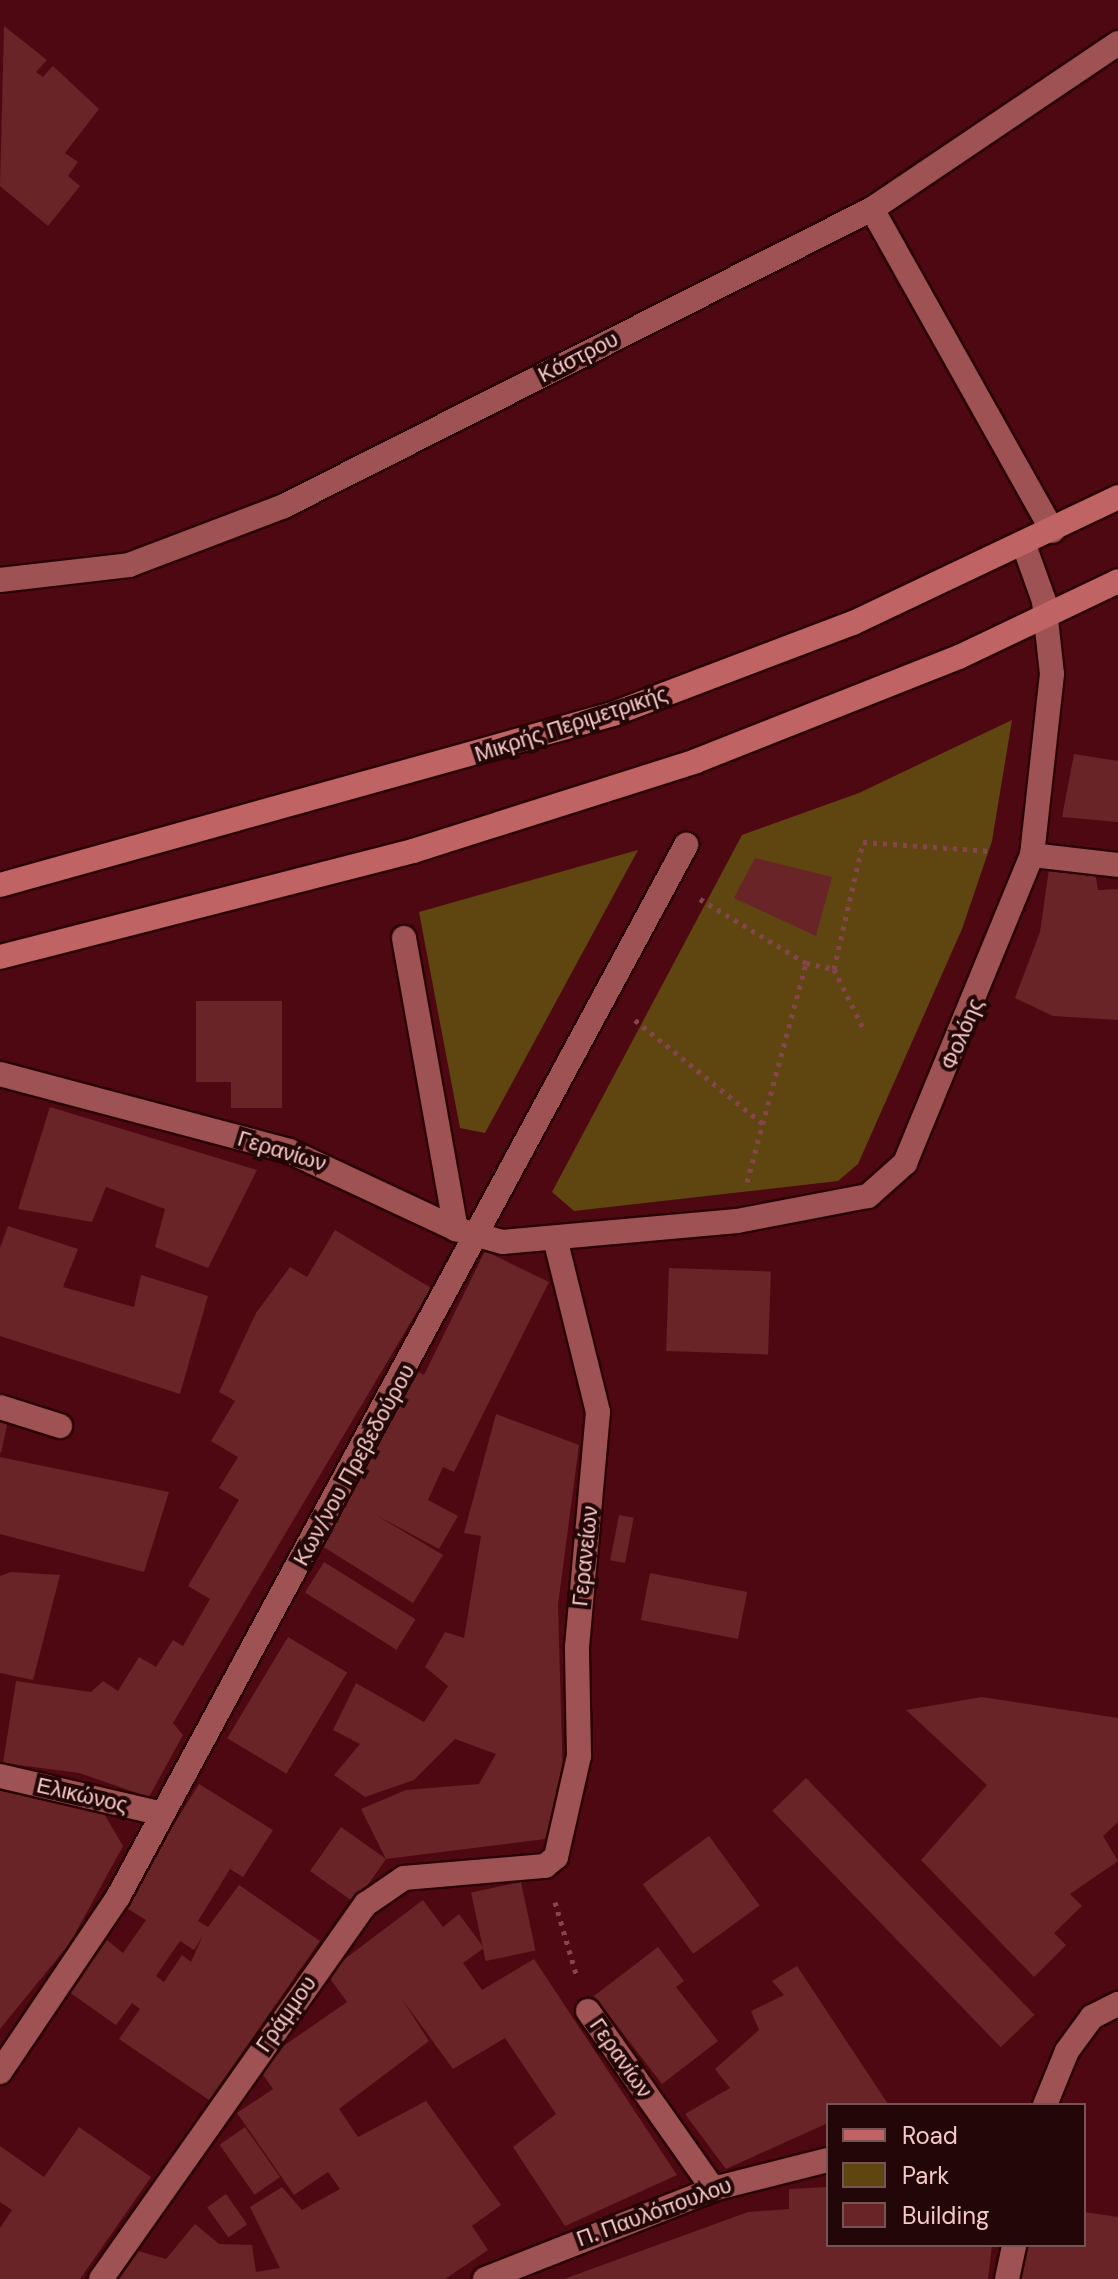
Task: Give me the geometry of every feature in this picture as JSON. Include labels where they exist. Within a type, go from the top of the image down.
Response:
[{"type":"main road","name":"Μικρής Περιμετρικής","points":[[0,885],[613,714],[853,623],[1024,545],[1118,497]]},
{"type":"main road","points":[[0,957],[413,851],[696,761],[1047,615],[1118,581]]},
{"type":"street","name":"Κάστρου","points":[[0,580],[129,565],[284,506],[872,209],[1118,43]]},
{"type":"street","points":[[872,209],[1053,531]]},
{"type":"street","name":"Φολόης","points":[[556,1242],[737,1221],[846,1204],[898,1174],[1002,941],[1032,855],[1052,674],[1047,615],[1024,545]]},
{"type":"street","name":"Κων/νου Πρεβεδούρου","points":[[0,2072],[84,1952],[163,1814],[466,1233],[686,845]]},
{"type":"street","points":[[1032,855],[1118,865]]},
{"type":"street","points":[[404,938],[466,1233]]},
{"type":"street","name":"Γερανίων","points":[[0,1074],[289,1151],[466,1233],[556,1242]]},
{"type":"street","name":"Γερανείων","points":[[545,1866],[564,1836],[579,1756],[577,1647],[598,1412],[556,1242]]},
{"type":"street","points":[[0,1407],[60,1426]]},
{"type":"street","name":"Ελικώνος","points":[[0,1776],[163,1814]]},
{"type":"street","name":"Γράμμου","points":[[101,2279],[366,1904],[404,1878],[428,1872],[545,1866]]},
{"type":"street","points":[[1046,2103],[1067,2051],[1092,2017],[1118,2004]]},
{"type":"street","name":"Γερανίων","points":[[588,2011],[713,2189]]},
{"type":"street","name":"Π. Παυλόπουλου","points":[[485,2279],[713,2189],[826,2161]]},
{"type":"street","points":[[1007,2279],[1014,2247]]},
{"type":"path","points":[[865,1032],[834,969],[863,842],[1032,855]]},
{"type":"path","points":[[668,880],[806,963],[834,969]]},
{"type":"path","points":[[737,1221],[806,963]]},
{"type":"path","points":[[603,995],[762,1123]]},
{"type":"path","name":"Γερανίων","points":[[545,1866],[588,2011]]},
{"type":"green space","points":[[1012,720],[992,841],[962,929],[858,1164],[838,1181],[574,1211],[552,1192],[742,835],[859,793]]},
{"type":"green space","points":[[638,850],[485,1133],[460,1128],[419,912]]},
{"type":"building","points":[[4,26],[47,60],[36,72],[43,77],[53,66],[99,109],[65,153],[78,162],[68,176],[80,186],[48,226],[0,186]]},
{"type":"building","points":[[1074,754],[1118,761],[1118,822],[1062,817]]},
{"type":"building","points":[[755,858],[832,877],[816,936],[734,898]]},
{"type":"building","points":[[1049,869],[1095,872],[1098,890],[1118,889],[1118,1020],[1053,1016],[1015,998],[1040,932]]},
{"type":"building","points":[[196,1001],[282,1001],[282,1108],[231,1108],[231,1082],[196,1082]]},
{"type":"building","points":[[50,1107],[257,1170],[208,1268],[155,1247],[165,1209],[106,1187],[92,1222],[18,1209]]},
{"type":"building","points":[[8,1226],[78,1249],[63,1287],[134,1307],[141,1275],[208,1296],[180,1394],[0,1336],[0,1248]]},
{"type":"building","points":[[335,1230],[431,1288],[173,1723],[183,1735],[149,1797],[79,1773],[3,1763],[16,1681],[91,1692],[103,1681],[118,1691],[139,1657],[156,1667],[173,1640],[183,1646],[210,1599],[188,1586],[239,1500],[219,1488],[238,1457],[211,1441],[235,1401],[219,1392],[256,1313],[290,1267],[307,1277]]},
{"type":"building","points":[[485,1251],[549,1282],[454,1472],[443,1467],[428,1500],[458,1516],[439,1549],[376,1515],[443,1555],[413,1603],[322,1546],[416,1371],[424,1375]]},
{"type":"building","points":[[669,1268],[771,1272],[768,1355],[666,1351]]},
{"type":"building","points":[[496,1414],[579,1445],[558,1605],[563,1779],[545,1839],[386,1859],[361,1809],[406,1790],[479,1784],[496,1754],[455,1739],[414,1780],[365,1797],[334,1775],[360,1744],[333,1730],[356,1683],[424,1722],[448,1686],[425,1667],[445,1632],[464,1638],[481,1536],[464,1533]]},
{"type":"building","points":[[0,1420],[8,1421],[1,1453],[0,1452]]},
{"type":"building","points":[[0,1457],[169,1492],[144,1572],[0,1534]]},
{"type":"building","points":[[619,1515],[634,1518],[625,1563],[610,1560]]},
{"type":"building","points":[[324,1562],[416,1619],[397,1650],[305,1593]]},
{"type":"building","points":[[11,1572],[60,1575],[33,1680],[0,1673],[0,1576]]},
{"type":"building","points":[[650,1573],[747,1592],[738,1639],[641,1620]]},
{"type":"building","points":[[288,1637],[347,1673],[286,1774],[227,1738]]},
{"type":"building","points":[[982,1697],[1118,1718],[1118,1822],[1103,1836],[1118,1861],[1070,1894],[1082,1906],[1054,1933],[1066,1945],[1034,1977],[921,1860],[987,1785],[906,1710]]},
{"type":"building","points":[[806,1778],[1035,2015],[1001,2047],[772,1811]]},
{"type":"building","points":[[199,1784],[273,1830],[243,1877],[230,1869],[198,1921],[208,1927],[239,1885],[320,1941],[209,2100],[119,2039],[140,2009],[132,2003],[116,2025],[69,1992],[107,1940],[123,1953],[146,1920],[123,1906]],"holes":[[[203,1935],[191,1962],[182,1955],[164,1982],[156,1976],[180,1941],[194,1950]]]},
{"type":"building","points":[[0,1789],[103,1812],[123,1846],[70,1943],[0,2029]]},
{"type":"building","points":[[341,1827],[386,1859],[355,1903],[310,1871]]},
{"type":"building","points":[[709,1836],[760,1906],[693,1954],[643,1884]]},
{"type":"building","points":[[521,1882],[536,1950],[486,1961],[471,1893]]},
{"type":"building","points":[[423,1900],[443,1927],[459,1914],[484,1948],[463,1963],[482,1990],[534,1959],[677,2175],[565,2226],[513,2147],[556,2114],[505,2038],[453,2069],[402,1999],[429,2041],[339,2109],[358,2137],[426,2101],[501,2205],[472,2226],[488,2250],[445,2279],[115,2279],[128,2248],[166,2259],[195,2224],[219,2244],[252,2245],[256,2272],[280,2268],[250,2207],[282,2187],[302,2210],[340,2189],[328,2172],[294,2195],[237,2113],[273,2089],[256,2065],[347,2002],[326,1973]]},
{"type":"building","points":[[658,1947],[684,1981],[676,1987],[718,2041],[662,2084],[594,1996]]},
{"type":"building","points":[[797,1966],[887,2103],[826,2103],[826,2124],[726,2169],[685,2114],[730,2088],[715,2069],[759,2030],[751,2011],[784,1995],[772,1981]]},
{"type":"building","points":[[79,2127],[151,2177],[80,2279],[0,2279],[0,2228],[12,2210],[0,2202],[0,2146],[44,2177]]},
{"type":"building","points":[[245,2127],[280,2177],[255,2195],[220,2145]]},
{"type":"building","points":[[826,2187],[826,2247],[992,2247],[988,2279],[564,2279],[748,2212],[789,2209],[789,2189]]},
{"type":"building","points":[[226,2194],[247,2224],[228,2238],[207,2207]]},
{"type":"building","points":[[1086,2212],[1118,2217],[1118,2279],[1020,2279],[1025,2247],[1086,2247]]}]
